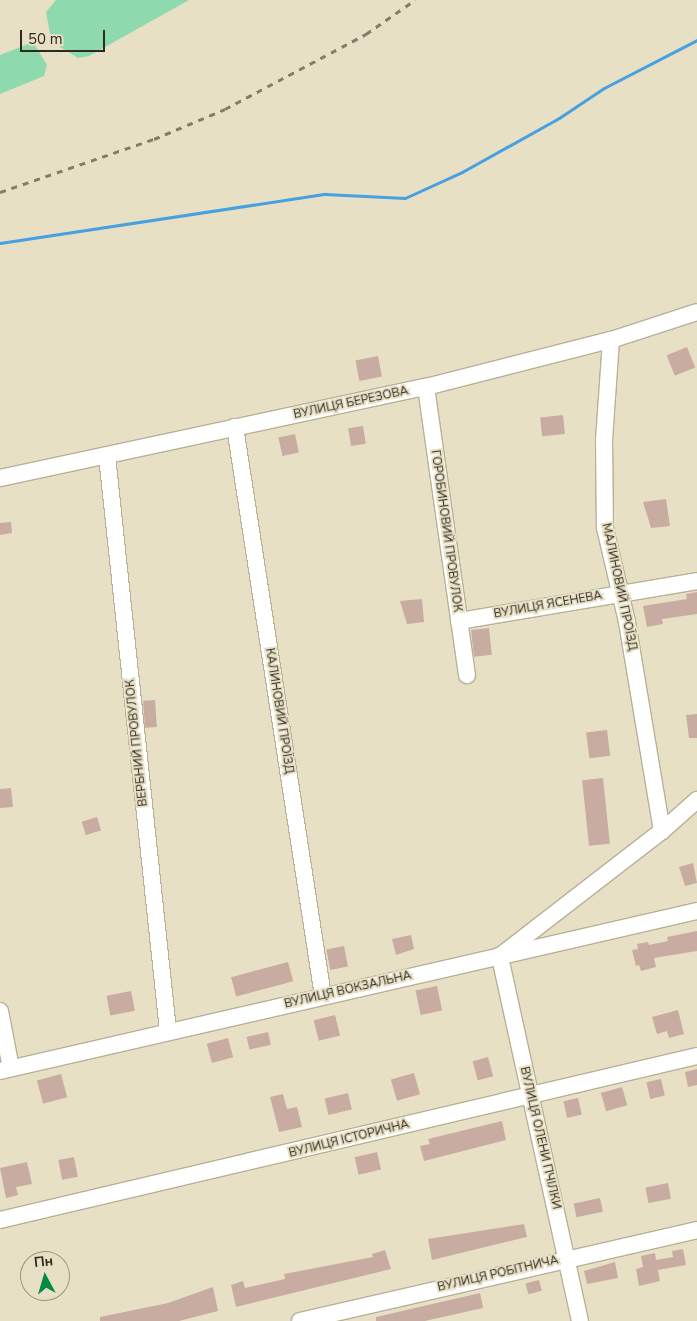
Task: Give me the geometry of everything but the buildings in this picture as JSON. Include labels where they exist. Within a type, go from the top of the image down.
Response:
[{"type":"street","name":"ВУЛИЦЯ БЕРЕЗОВА","points":[[0,478],[426,387],[611,340],[697,312]]},
{"type":"street","name":"МАЛИНОВИЙ ПРОЇЗД","points":[[611,340],[604,439],[605,528],[621,593],[653,758],[662,831]]},
{"type":"street","name":"ГОРОБИНОВИЙ ПРОВУЛОК","points":[[426,387],[467,675]]},
{"type":"street","name":"КАЛИНОВИЙ ПРОЇЗД","points":[[235,427],[323,996]]},
{"type":"street","name":"ВЕРБНИЙ ПРОВУЛОК","points":[[106,456],[168,1031]]},
{"type":"street","name":"ВУЛИЦЯ ЯСЕНЕВА","points":[[458,621],[697,581]]},
{"type":"street","points":[[500,956],[662,831],[697,800]]},
{"type":"street","name":"ВУЛИЦЯ ВОКЗАЛЬНА","points":[[5,1070],[168,1031],[697,911]]},
{"type":"street","name":"ВУЛИЦЯ ОЛЕНИ ПЧІЛКИ","points":[[500,956],[568,1258],[580,1321]]},
{"type":"street","points":[[0,1011],[5,1070]]},
{"type":"street","name":"ВУЛИЦЯ ІСТОРИЧНА","points":[[0,1220],[697,1056]]},
{"type":"street","name":"ВУЛИЦЯ РОБІТНИЧА","points":[[300,1321],[568,1258],[697,1230]]},
{"type":"green space","points":[[56,0],[189,0],[89,56],[78,58],[60,47],[50,34],[46,12]]},
{"type":"green space","points":[[33,42],[47,65],[44,76],[0,94],[0,55]]},
{"type":"waterway","points":[[0,243],[325,194],[405,198],[462,172],[559,118],[604,88],[697,40]]},
{"type":"railway","points":[[0,192],[154,139],[225,109],[366,34],[415,0]]}]
